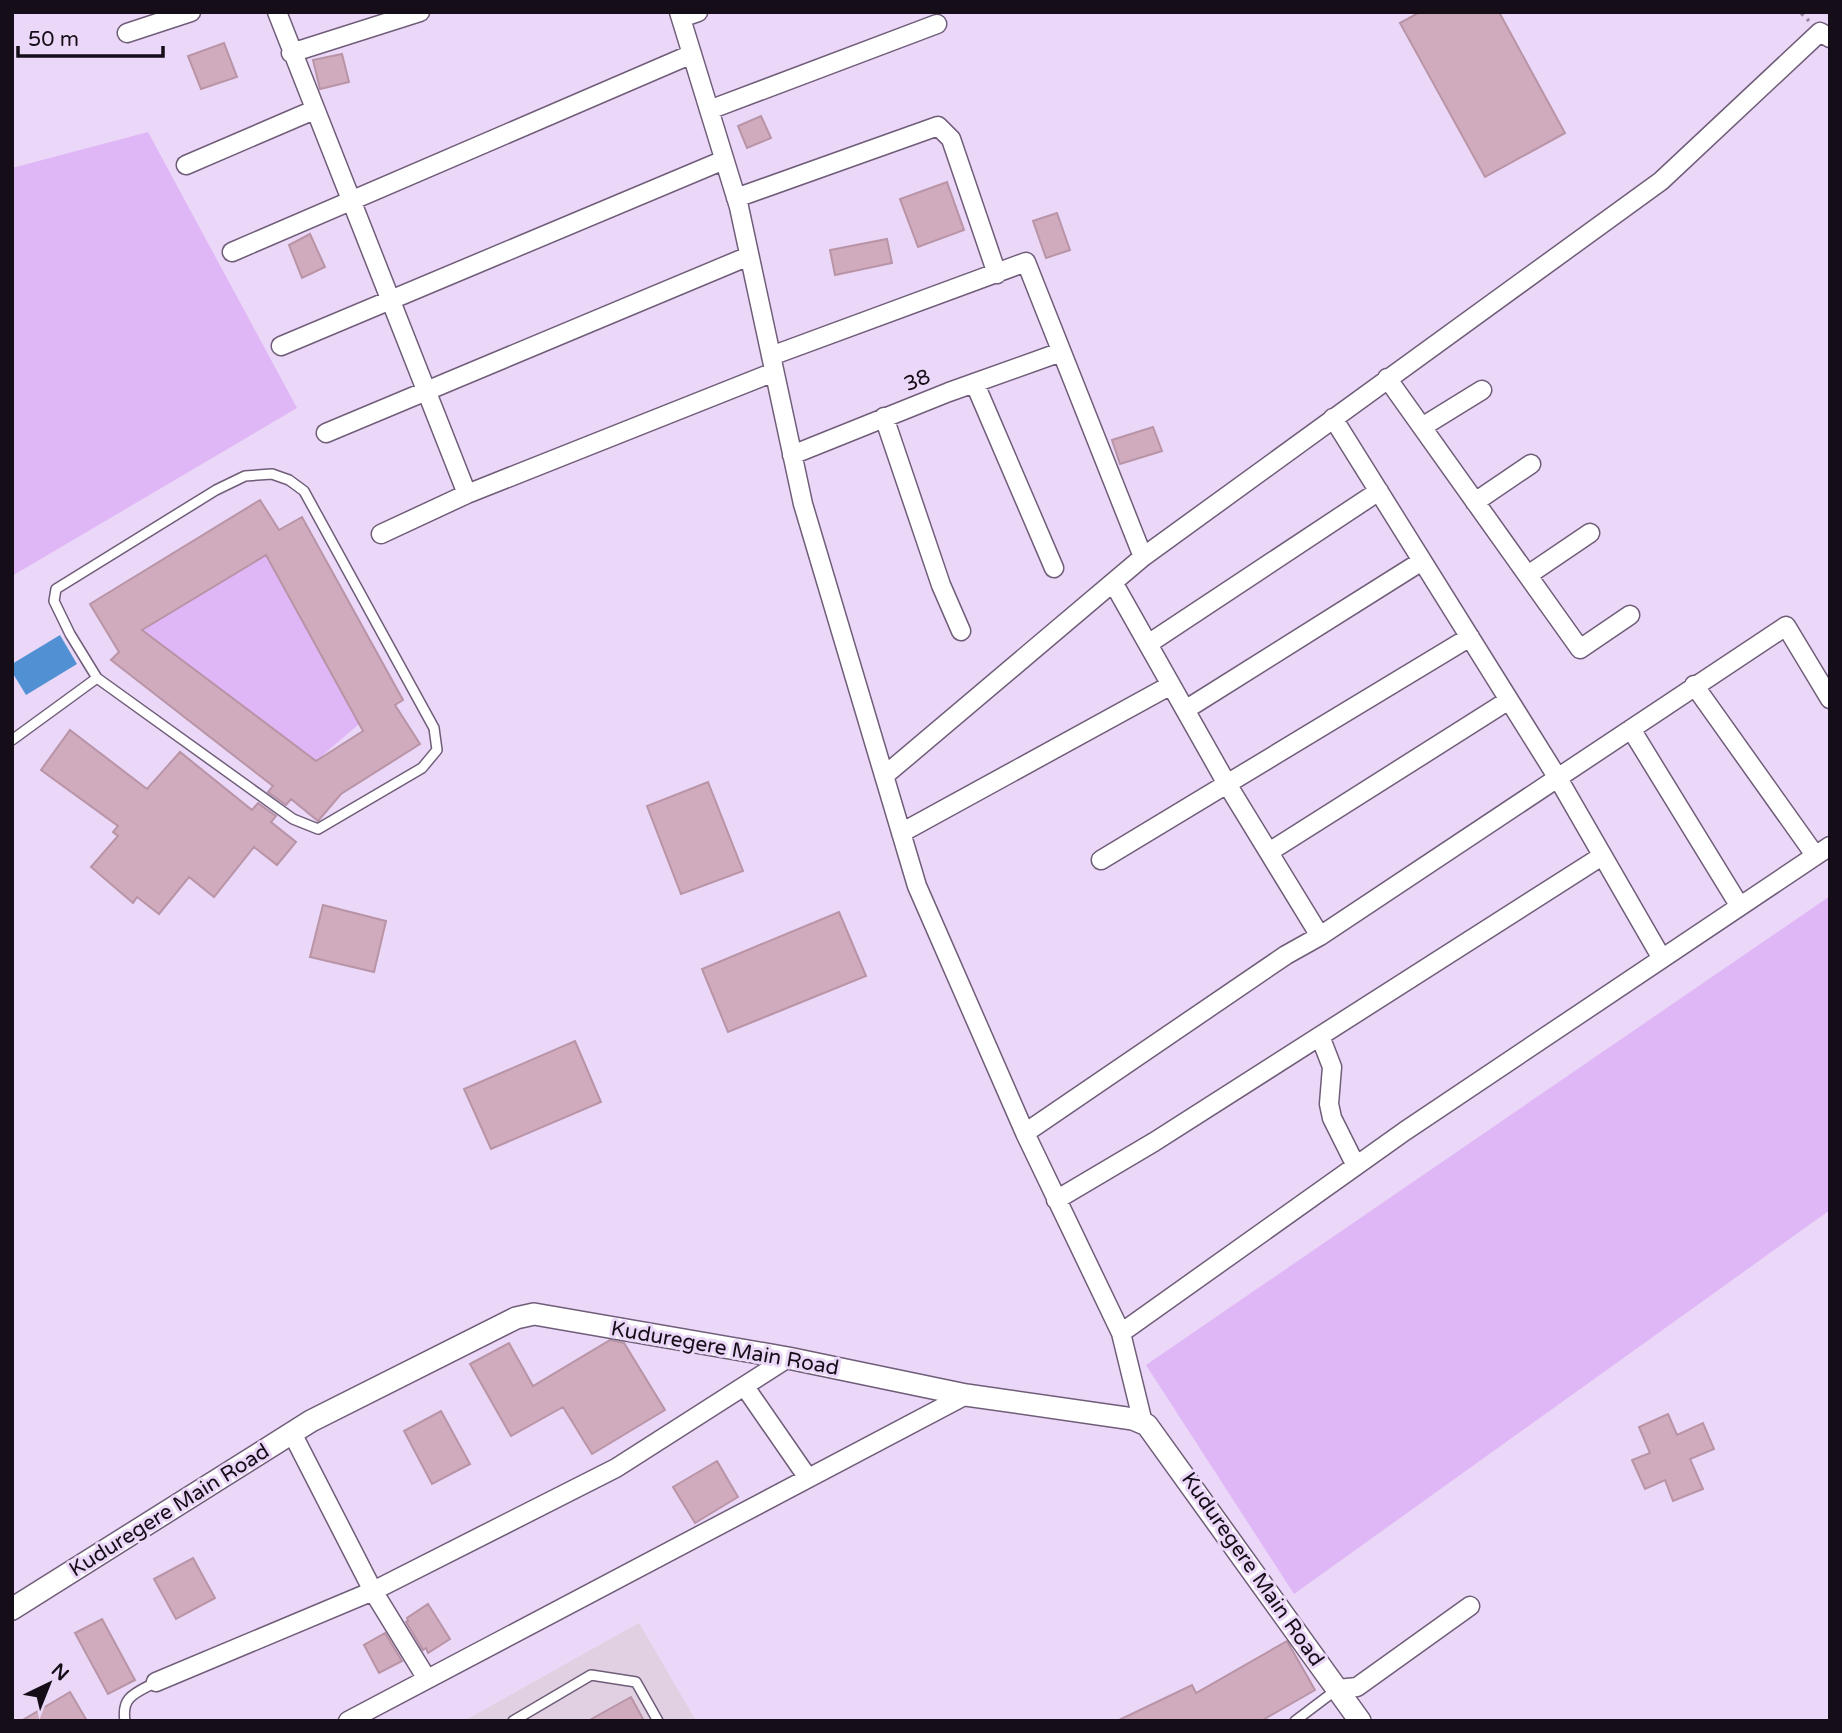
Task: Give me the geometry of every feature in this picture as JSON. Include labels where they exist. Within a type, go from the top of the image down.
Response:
[{"type":"street","points":[[127,33],[191,12]]},
{"type":"street","points":[[277,12],[467,494]]},
{"type":"street","points":[[291,53],[421,12]]},
{"type":"street","points":[[686,14],[692,54],[736,198],[803,504],[917,886],[1056,1200],[1121,1333],[1143,1423]]},
{"type":"street","points":[[709,110],[937,24]]},
{"type":"street","points":[[884,776],[1143,557],[1661,181],[1820,32],[1830,38]]},
{"type":"street","points":[[232,252],[692,54]]},
{"type":"street","points":[[186,165],[314,110]]},
{"type":"street","points":[[736,198],[938,126],[951,139],[998,274]]},
{"type":"street","points":[[281,346],[724,160]]},
{"type":"street","points":[[326,433],[749,256]]},
{"type":"street","points":[[381,534],[467,494],[773,364],[1026,262],[1143,557]]},
{"type":"street","name":"38","points":[[792,455],[884,417],[1061,352]]},
{"type":"street","points":[[1387,378],[1580,649],[1630,615]]},
{"type":"street","points":[[975,384],[1054,568]]},
{"type":"street","points":[[1422,427],[1482,390]]},
{"type":"street","points":[[884,417],[941,585],[961,631]]},
{"type":"street","points":[[1333,418],[1559,780],[1661,957]]},
{"type":"street","points":[[1475,502],[1531,464]]},
{"type":"street","points":[[1148,644],[1379,491]]},
{"type":"street","points":[[1528,575],[1590,533]]},
{"type":"street","points":[[1185,710],[1422,561]]},
{"type":"street","points":[[1114,584],[1227,784],[1320,936]]},
{"type":"street","points":[[1025,1132],[1286,955],[1320,936],[1559,780],[1694,685],[1786,626],[1830,699]]},
{"type":"street","points":[[1101,860],[1469,637]]},
{"type":"street","points":[[901,833],[1171,685]]},
{"type":"street","points":[[1121,1333],[1356,1166],[1822,850],[1694,685]]},
{"type":"street","points":[[1269,852],[1508,700]]},
{"type":"street","points":[[1631,729],[1739,905]]},
{"type":"street","points":[[1056,1200],[1602,856]]},
{"type":"street","points":[[1320,1036],[1332,1067],[1329,1104],[1332,1118],[1356,1166]]},
{"type":"street","name":"Kuduregere Main Road","points":[[12,1609],[292,1433],[516,1318],[534,1314],[788,1358],[966,1395],[1143,1423],[1159,1438],[1360,1721]]},
{"type":"street","points":[[156,1682],[373,1591],[616,1468],[788,1358]]},
{"type":"street","points":[[745,1387],[808,1478]]},
{"type":"street","points":[[348,1721],[966,1395]]},
{"type":"street","points":[[292,1433],[373,1591],[427,1679]]},
{"type":"street","points":[[1338,1689],[1357,1687],[1470,1606]]},
{"type":"lane","points":[[272,474],[289,480],[304,491],[434,728],[437,750],[422,768],[318,829],[293,819],[97,678],[69,634],[54,601],[57,589],[216,490],[245,476],[272,474]]},
{"type":"lane","points":[[12,740],[97,678]]},
{"type":"lane","points":[[513,1721],[591,1675],[636,1682],[658,1721]]},
{"type":"lane","points":[[125,1721],[123,1708],[127,1698],[156,1682]]},
{"type":"lane","points":[[1295,1721],[1338,1689]]},
{"type":"shaded area","points":[[148,132],[297,408],[12,576],[12,168]]},
{"type":"shaded area","points":[[266,555],[359,724],[316,761],[142,630]]},
{"type":"shaded area","points":[[1830,896],[1830,1210],[1294,1594],[1146,1365]]},
{"type":"shaded area","points":[[639,1623],[696,1721],[464,1721]]},
{"type":"water","points":[[60,635],[77,664],[26,695],[12,672],[12,664]]},
{"type":"building","points":[[1420,12],[1499,12],[1565,133],[1485,177],[1400,23]]},
{"type":"building","points":[[224,43],[237,77],[201,89],[188,56]]},
{"type":"building","points":[[342,54],[349,82],[320,89],[313,60]]},
{"type":"building","points":[[761,116],[771,138],[747,148],[738,126]]},
{"type":"building","points":[[947,182],[964,230],[918,247],[900,199]]},
{"type":"building","points":[[1057,213],[1070,250],[1046,258],[1033,221]]},
{"type":"building","points":[[310,234],[325,267],[302,278],[289,245]]},
{"type":"building","points":[[887,239],[892,263],[835,275],[830,250]]},
{"type":"building","points":[[1153,427],[1162,451],[1120,464],[1112,440]]},
{"type":"building","points":[[260,500],[279,530],[302,517],[403,700],[395,705],[420,744],[341,794],[318,821],[291,799],[286,805],[268,792],[273,786],[111,660],[119,652],[90,604]],"holes":[[[266,555],[363,731],[316,761],[142,630]]]},
{"type":"building","points":[[70,730],[147,789],[180,752],[252,810],[258,803],[276,816],[271,822],[296,842],[277,865],[254,847],[214,897],[189,877],[159,914],[137,897],[133,903],[91,867],[118,836],[113,832],[118,826],[41,770]]},
{"type":"building","points":[[708,782],[743,871],[681,894],[647,806]]},
{"type":"building","points":[[323,905],[386,921],[374,972],[310,957]]},
{"type":"building","points":[[839,912],[866,976],[728,1032],[702,969]]},
{"type":"building","points":[[575,1041],[601,1102],[491,1149],[464,1089]]},
{"type":"building","points":[[610,1340],[624,1343],[665,1410],[592,1454],[563,1407],[511,1436],[470,1364],[509,1343],[533,1386]]},
{"type":"building","points":[[441,1411],[470,1464],[432,1484],[404,1431]]},
{"type":"building","points":[[1668,1414],[1677,1435],[1703,1423],[1714,1449],[1690,1459],[1703,1489],[1673,1501],[1665,1480],[1645,1489],[1632,1460],[1650,1453],[1639,1427]]},
{"type":"building","points":[[717,1461],[738,1497],[695,1523],[673,1487]]},
{"type":"building","points":[[193,1558],[215,1598],[176,1619],[154,1579]]},
{"type":"building","points":[[428,1604],[450,1639],[428,1653],[426,1648],[423,1650],[406,1622],[407,1618]]},
{"type":"building","points":[[102,1619],[135,1680],[108,1694],[75,1633]]},
{"type":"building","points":[[385,1633],[402,1661],[379,1673],[364,1645]]},
{"type":"building","points":[[1287,1641],[1315,1690],[1261,1721],[1117,1721],[1192,1685],[1196,1693]]},
{"type":"building","points":[[70,1692],[87,1721],[21,1721]]},
{"type":"building","points":[[631,1697],[644,1721],[588,1721]]}]
